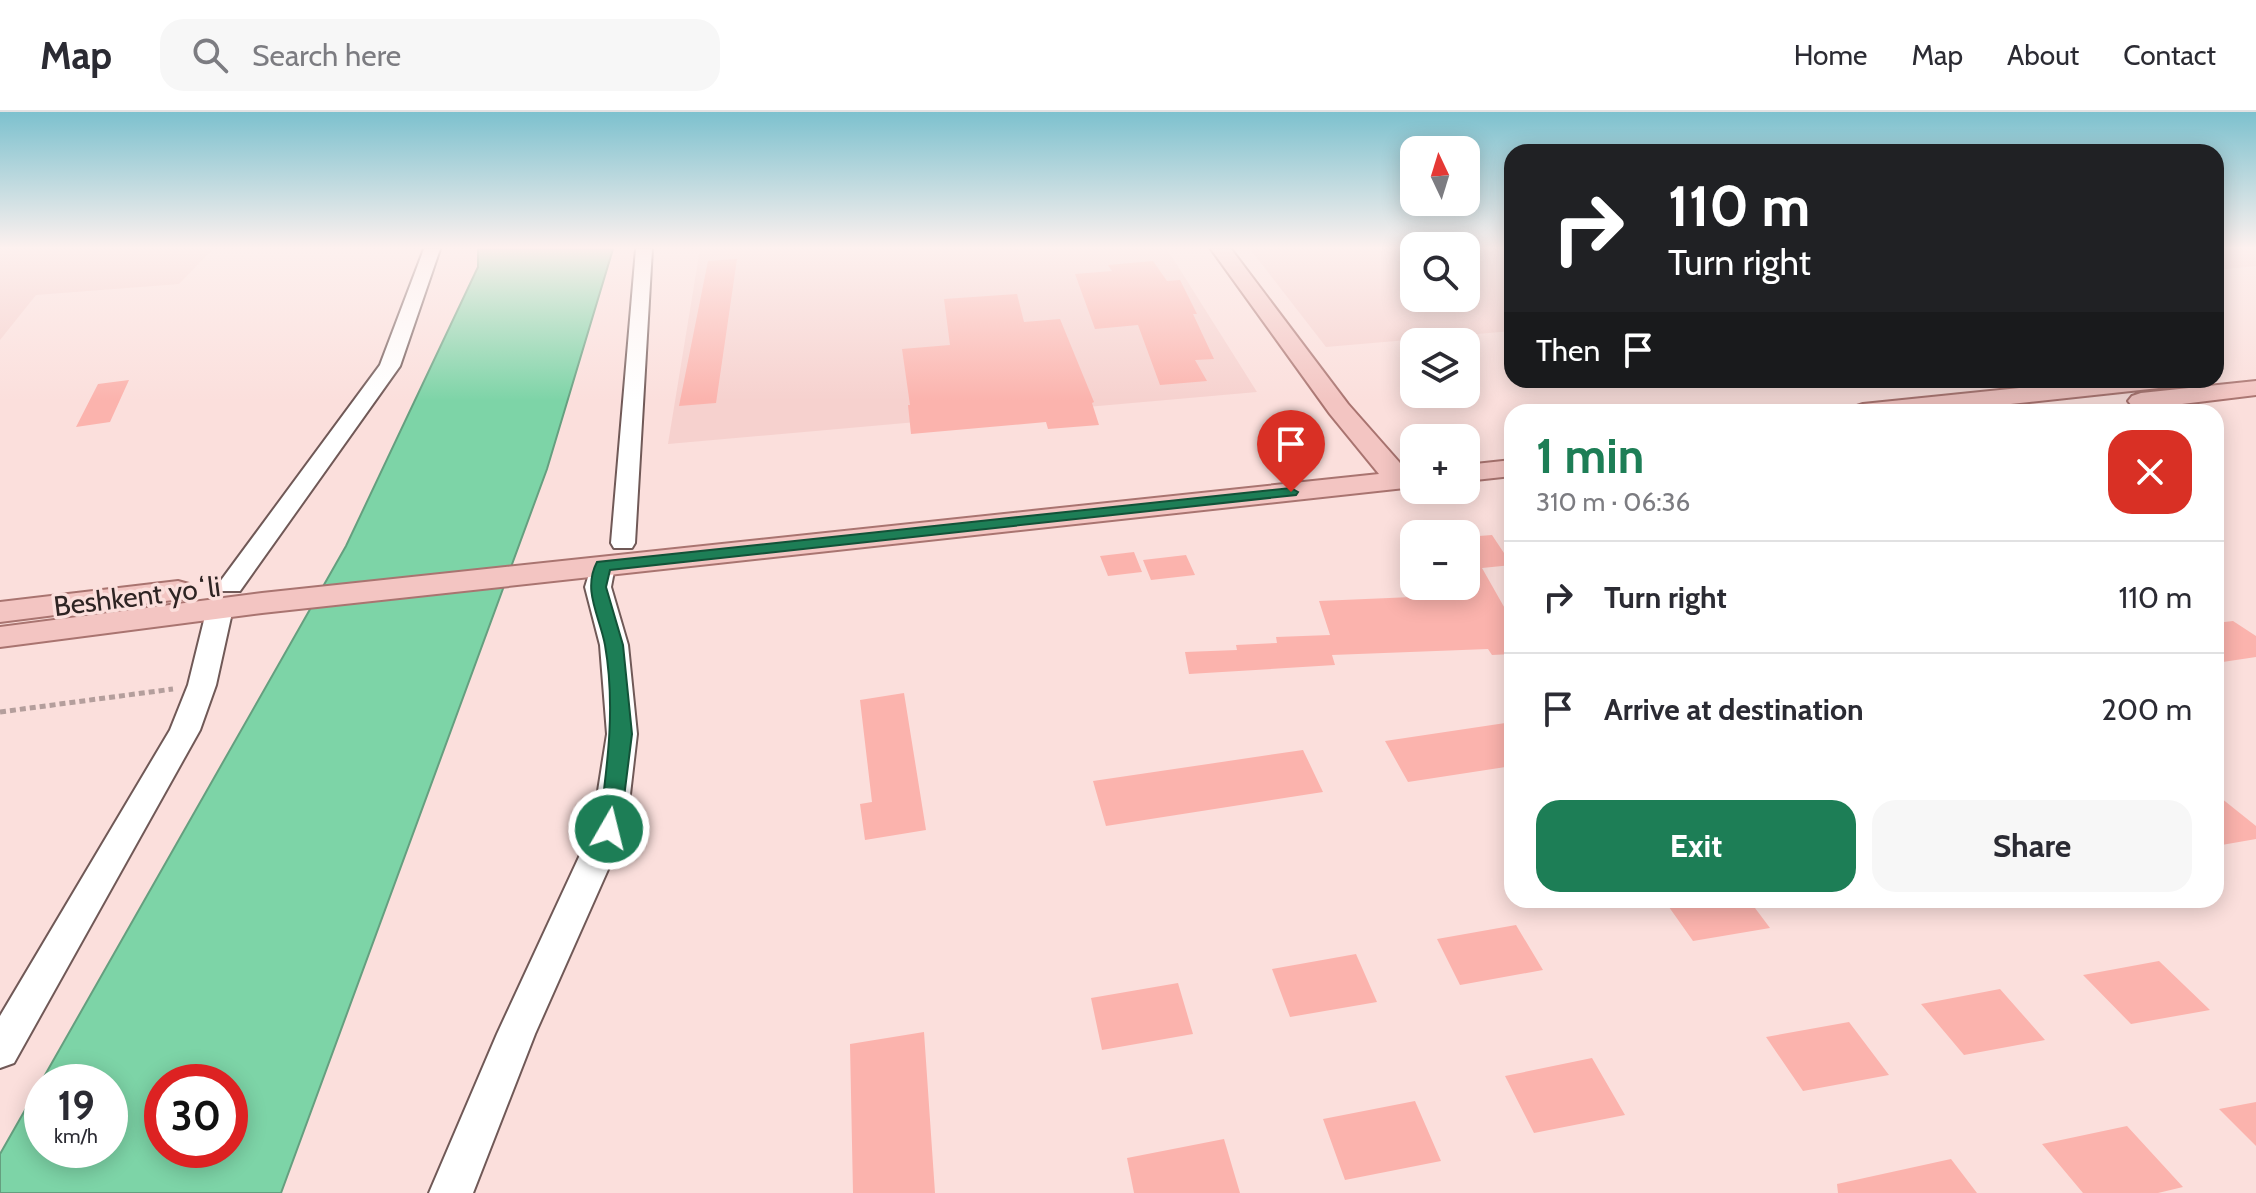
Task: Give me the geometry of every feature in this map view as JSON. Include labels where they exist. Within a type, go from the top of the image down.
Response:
[{"type":"main road","points":[[1258,299],[1339,409],[1400,467]]},
{"type":"main road","points":[[2224,374],[2256,371]]},
{"type":"main road","points":[[1939,404],[2092,388]]},
{"type":"main road","points":[[2111,404],[2256,388]]},
{"type":"main road","points":[[1480,452],[1504,450]]},
{"type":"main road","points":[[1480,471],[1504,469]]},
{"type":"main road","name":"Beshkent yoʻli","points":[[0,612],[226,596],[1400,470]]},
{"type":"main road","name":"Beshkent yoʻli","points":[[0,637],[226,596]]},
{"type":"street","points":[[0,1051],[185,730],[202,685],[226,596],[390,366],[414,299]]},
{"type":"street","points":[[451,1193],[516,1034],[609,829],[622,734],[614,645],[598,587],[637,299]]},
{"type":"path","points":[[0,712],[202,685]]},
{"type":"shaded area","points":[[0,299],[32,299],[0,340]]},
{"type":"shaded area","points":[[463,299],[598,299],[547,469],[281,1193],[0,1193],[0,1154],[24,1112],[24,1168],[128,1168],[128,1064],[51,1064],[346,546]]},
{"type":"shaded area","points":[[692,299],[1199,299],[1257,392],[668,444]]},
{"type":"shaded area","points":[[1289,299],[1400,299],[1400,312],[1480,312],[1480,299],[1504,299],[1504,332],[1480,334],[1480,328],[1400,328],[1400,341],[1326,347]]},
{"type":"building","points":[[700,299],[731,299],[716,403],[679,406]]},
{"type":"building","points":[[944,299],[1018,299],[1024,322],[1060,319],[1094,402],[1099,425],[1048,429],[1046,422],[911,434],[902,349],[950,345]]},
{"type":"building","points":[[1084,299],[1190,299],[1197,314],[1193,314],[1214,359],[1195,360],[1207,381],[1160,385],[1138,325],[1095,329]]},
{"type":"building","points":[[129,380],[110,422],[76,427],[98,384]]},
{"type":"building","points":[[1492,535],[1504,553],[1504,566],[1482,568],[1504,607],[1504,654],[1492,655],[1488,649],[1332,655],[1335,665],[1189,674],[1185,652],[1237,650],[1236,645],[1277,643],[1276,637],[1330,635],[1319,601],[1400,598],[1400,600],[1480,600],[1480,536]]},
{"type":"building","points":[[1134,552],[1142,572],[1108,576],[1100,556]]},
{"type":"building","points":[[1186,555],[1195,575],[1151,580],[1143,560]]},
{"type":"building","points":[[2233,621],[2256,636],[2256,657],[2224,662],[2224,622]]},
{"type":"building","points":[[904,693],[926,830],[865,840],[860,804],[872,802],[860,700]]},
{"type":"building","points":[[1504,723],[1504,767],[1408,782],[1385,741]]},
{"type":"building","points":[[1303,750],[1323,792],[1106,826],[1093,781]]},
{"type":"building","points":[[2224,800],[2256,826],[2256,839],[2224,845]]},
{"type":"building","points":[[1670,908],[1755,908],[1770,928],[1693,941]]},
{"type":"building","points":[[1516,925],[1543,970],[1460,985],[1437,939]]},
{"type":"building","points":[[1356,954],[1377,1002],[1290,1017],[1272,969]]},
{"type":"building","points":[[2159,961],[2210,1010],[2131,1024],[2083,975]]},
{"type":"building","points":[[1178,983],[1193,1034],[1102,1050],[1091,998]]},
{"type":"building","points":[[2000,989],[2045,1040],[1964,1055],[1921,1004]]},
{"type":"building","points":[[1849,1022],[1889,1075],[1803,1091],[1766,1037]]},
{"type":"building","points":[[924,1032],[935,1193],[853,1193],[850,1044]]},
{"type":"building","points":[[1592,1058],[1625,1115],[1534,1133],[1505,1076]]},
{"type":"building","points":[[1415,1101],[1441,1161],[1345,1180],[1323,1119]]},
{"type":"building","points":[[2256,1102],[2256,1146],[2219,1109]]},
{"type":"building","points":[[2127,1126],[2183,1187],[2158,1193],[2083,1193],[2042,1144]]},
{"type":"building","points":[[1224,1139],[1240,1193],[1134,1193],[1127,1158]]},
{"type":"building","points":[[1951,1159],[1977,1193],[1838,1193],[1837,1184]]},
{"type":"route","points":[[609,829],[622,734],[614,645],[598,587],[602,566],[1291,492]]}]
